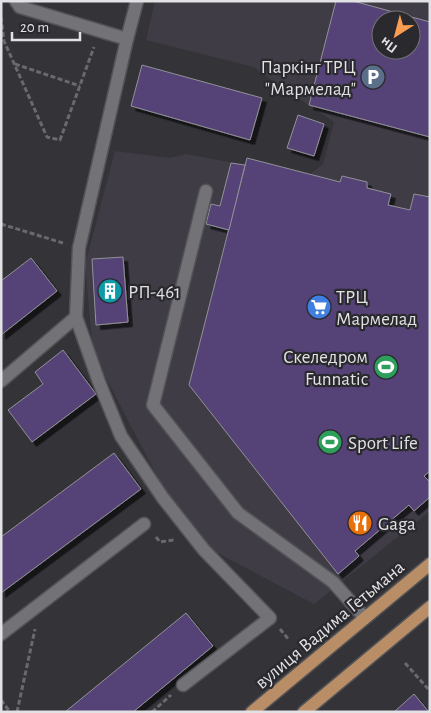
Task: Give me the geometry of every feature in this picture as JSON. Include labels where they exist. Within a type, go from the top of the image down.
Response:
[{"type":"main road","name":"вулиця Вадима Гетьмана","points":[[252,712],[430,564]]},
{"type":"main road","points":[[304,712],[430,607]]},
{"type":"lane","points":[[16,1],[20,6],[127,39]]},
{"type":"lane","points":[[137,1],[79,248],[76,318],[121,436],[163,498],[204,550],[270,618],[183,685]]},
{"type":"lane","points":[[206,191],[153,405],[238,513],[333,582],[365,618]]},
{"type":"lane","points":[[1,380],[76,318]]},
{"type":"lane","points":[[1,634],[144,524]]},
{"type":"path","points":[[1,17],[4,41],[46,136],[60,140],[100,31]]},
{"type":"path","points":[[14,64],[80,86]]},
{"type":"path","points":[[1,224],[79,248]]},
{"type":"path","points":[[17,712],[41,603]]},
{"type":"path","points":[[405,663],[430,690]]},
{"type":"path","points":[[152,712],[183,685]]},
{"type":"path","points":[[1,700],[10,712]]},
{"type":"shaded area","points":[[155,1],[430,1],[430,511],[314,604],[212,550],[166,493],[93,353],[85,265],[115,151],[170,158],[186,154],[245,165],[247,158],[310,174],[323,164],[334,122],[254,67],[146,40]]},
{"type":"building","name":"Паркінг ТРЦ \"Мармелад\"","points":[[336,1],[353,1],[386,10],[371,10],[371,60],[421,60],[421,20],[430,22],[430,137],[309,105]]},
{"type":"building","points":[[142,65],[262,98],[250,140],[131,106]]},
{"type":"building","points":[[298,115],[324,124],[314,156],[287,148]]},
{"type":"building","name":"ТРЦ Мармелад","points":[[247,158],[340,182],[342,176],[367,182],[367,188],[391,194],[388,205],[410,210],[414,194],[430,197],[430,471],[424,476],[430,482],[430,497],[414,511],[409,505],[355,551],[359,556],[338,574],[189,385]]},
{"type":"building","points":[[231,163],[245,165],[229,230],[206,224],[211,204],[220,206]]},
{"type":"building","name":"РП-461","points":[[123,257],[128,322],[96,325],[92,259]]},
{"type":"building","points":[[31,258],[57,291],[1,335],[1,281]]},
{"type":"building","points":[[63,350],[96,394],[32,442],[8,410],[43,384],[35,372]]},
{"type":"building","points":[[114,453],[141,489],[1,593],[1,537]]},
{"type":"building","points":[[186,613],[213,646],[133,712],[65,712]]},
{"type":"building","points":[[414,694],[429,712],[394,712]]},
{"type":"place","name":"Паркінг ТРЦ \"Мармелад\"","points":[[373,77]]},
{"type":"place","name":"РП-461","points":[[110,291]]},
{"type":"place","name":"ТРЦ Мармелад","points":[[319,307]]},
{"type":"place","name":"Скеледром Funnatic","points":[[386,367]]},
{"type":"place","name":"Sport Life","points":[[330,442]]},
{"type":"place","name":"Gaga","points":[[360,523]]}]
